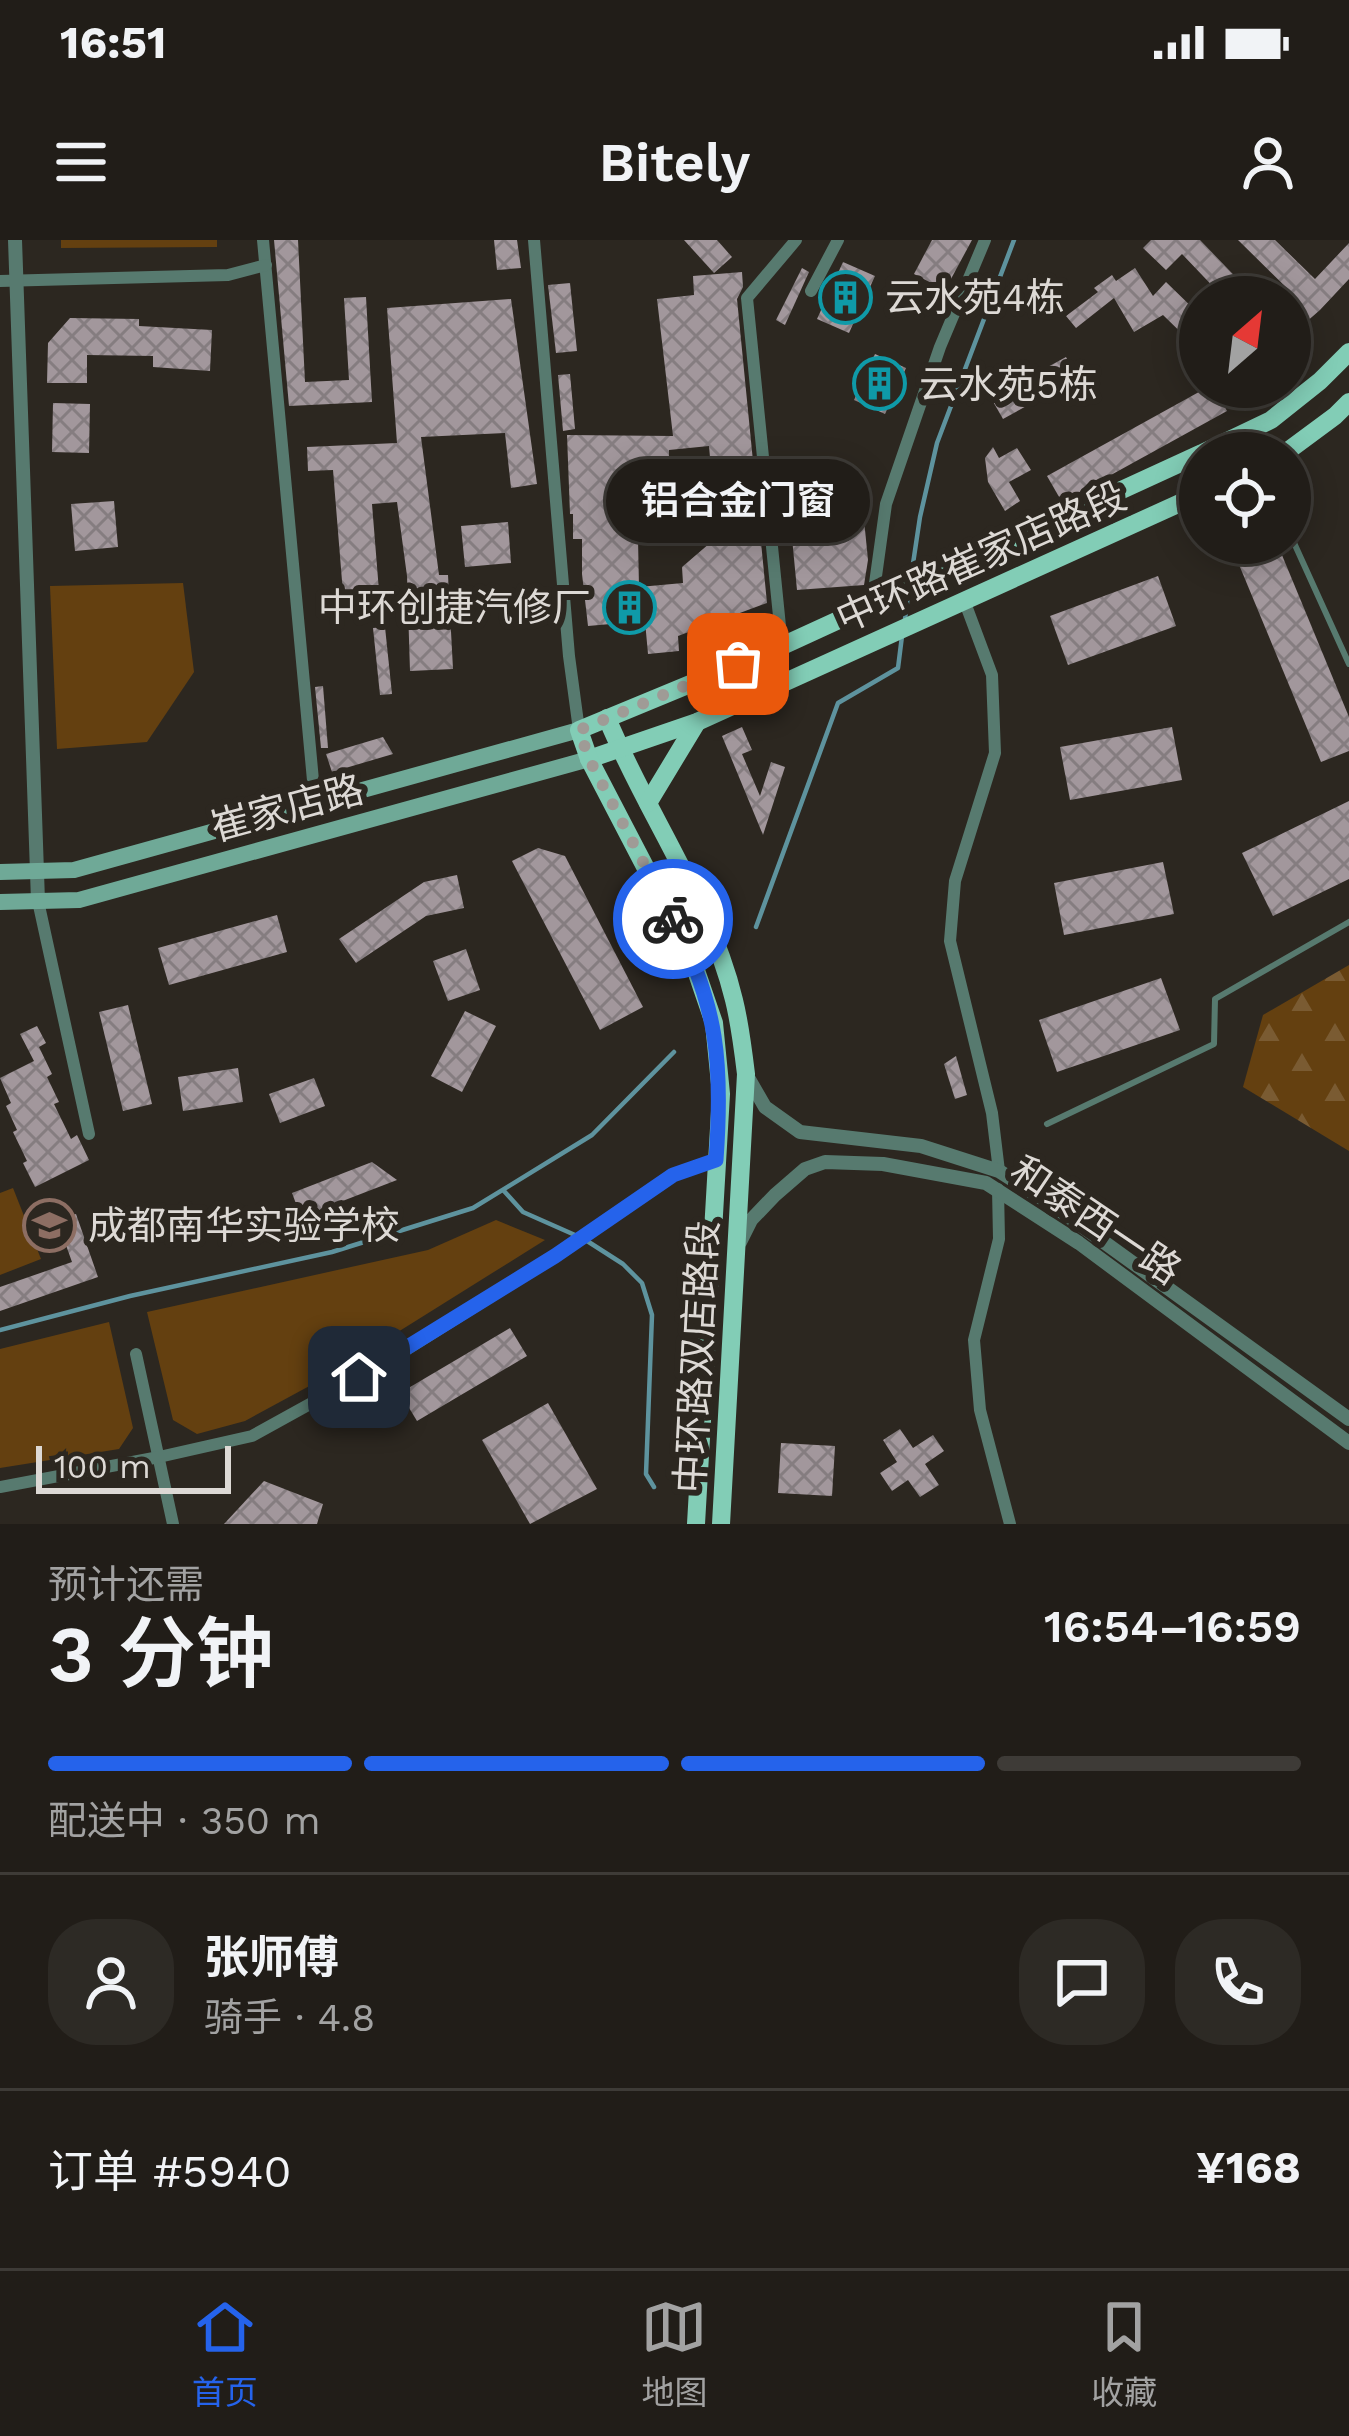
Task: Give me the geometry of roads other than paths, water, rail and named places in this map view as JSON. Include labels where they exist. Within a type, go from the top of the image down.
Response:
[{"type":"main road","name":"中环路崔家店路段","points":[[1246,432],[1271,420],[1349,352]]},
{"type":"main road","points":[[1311,434],[1349,402]]},
{"type":"main road","name":"中环路崔家店路段","points":[[579,730],[782,646],[1179,463]]},
{"type":"main road","name":"中环路崔家店路段","points":[[589,759],[697,722],[1179,503]]},
{"type":"main road","name":"中环路双店路段","points":[[608,718],[715,944],[734,998],[746,1074],[721,1524]]},
{"type":"main road","points":[[648,803],[697,722]]},
{"type":"main road","name":"中环路双店路段","points":[[579,730],[589,759],[691,953],[714,1023],[721,1094],[696,1524]]},
{"type":"main road","name":"崔家店路","points":[[0,872],[74,870],[579,730]]},
{"type":"main road","name":"崔家店路","points":[[0,902],[79,900],[589,759]]},
{"type":"street","points":[[15,240],[8,281],[38,901],[88,1134]]},
{"type":"street","points":[[263,240],[315,802]]},
{"type":"street","points":[[534,240],[579,730]]},
{"type":"street","points":[[782,646],[747,298],[796,240]]},
{"type":"street","points":[[811,291],[838,240]]},
{"type":"street","points":[[877,602],[886,504],[940,347],[985,240]]},
{"type":"street","points":[[8,281],[228,275],[266,265]]},
{"type":"street","points":[[964,600],[992,674],[995,753],[955,881],[950,941],[992,1113],[999,1172]]},
{"type":"street","name":"和泰西一路","points":[[746,1074],[765,1107],[800,1132],[920,1146],[999,1172],[1054,1206],[1349,1419]]},
{"type":"street","points":[[0,1486],[252,1436],[395,1357],[673,1175],[716,1160]]},
{"type":"street","name":"和泰西一路","points":[[735,1252],[751,1220],[775,1195],[805,1169],[825,1162],[883,1164],[986,1183],[1079,1243],[1349,1443]]},
{"type":"street","points":[[998,1190],[999,1239],[974,1340],[980,1410],[1010,1524]]},
{"type":"street","points":[[136,1354],[173,1524]]},
{"type":"lane","points":[[1304,564],[1349,664]]},
{"type":"lane","points":[[1047,1124],[1214,1044],[1215,999],[1349,922]]},
{"type":"waterway","points":[[911,577],[937,443],[1014,240]]},
{"type":"waterway","points":[[905,619],[908,595]]},
{"type":"waterway","points":[[756,927],[838,703],[898,668],[902,636]]},
{"type":"waterway","points":[[0,1330],[332,1252],[473,1208],[592,1135],[674,1052]]},
{"type":"waterway","points":[[504,1191],[523,1212],[584,1239],[623,1264],[642,1283],[652,1315],[646,1474],[654,1487]]},
{"type":"place","name":"云水苑4栋","points":[[846,297]]},
{"type":"place","name":"云水苑5栋","points":[[880,384]]},
{"type":"place","name":"中环创捷汽修厂","points":[[630,607]]},
{"type":"place","name":"铝合金门窗","points":[[738,664]]},
{"type":"place","name":"成都南华实验学校","points":[[49,1225]]}]
